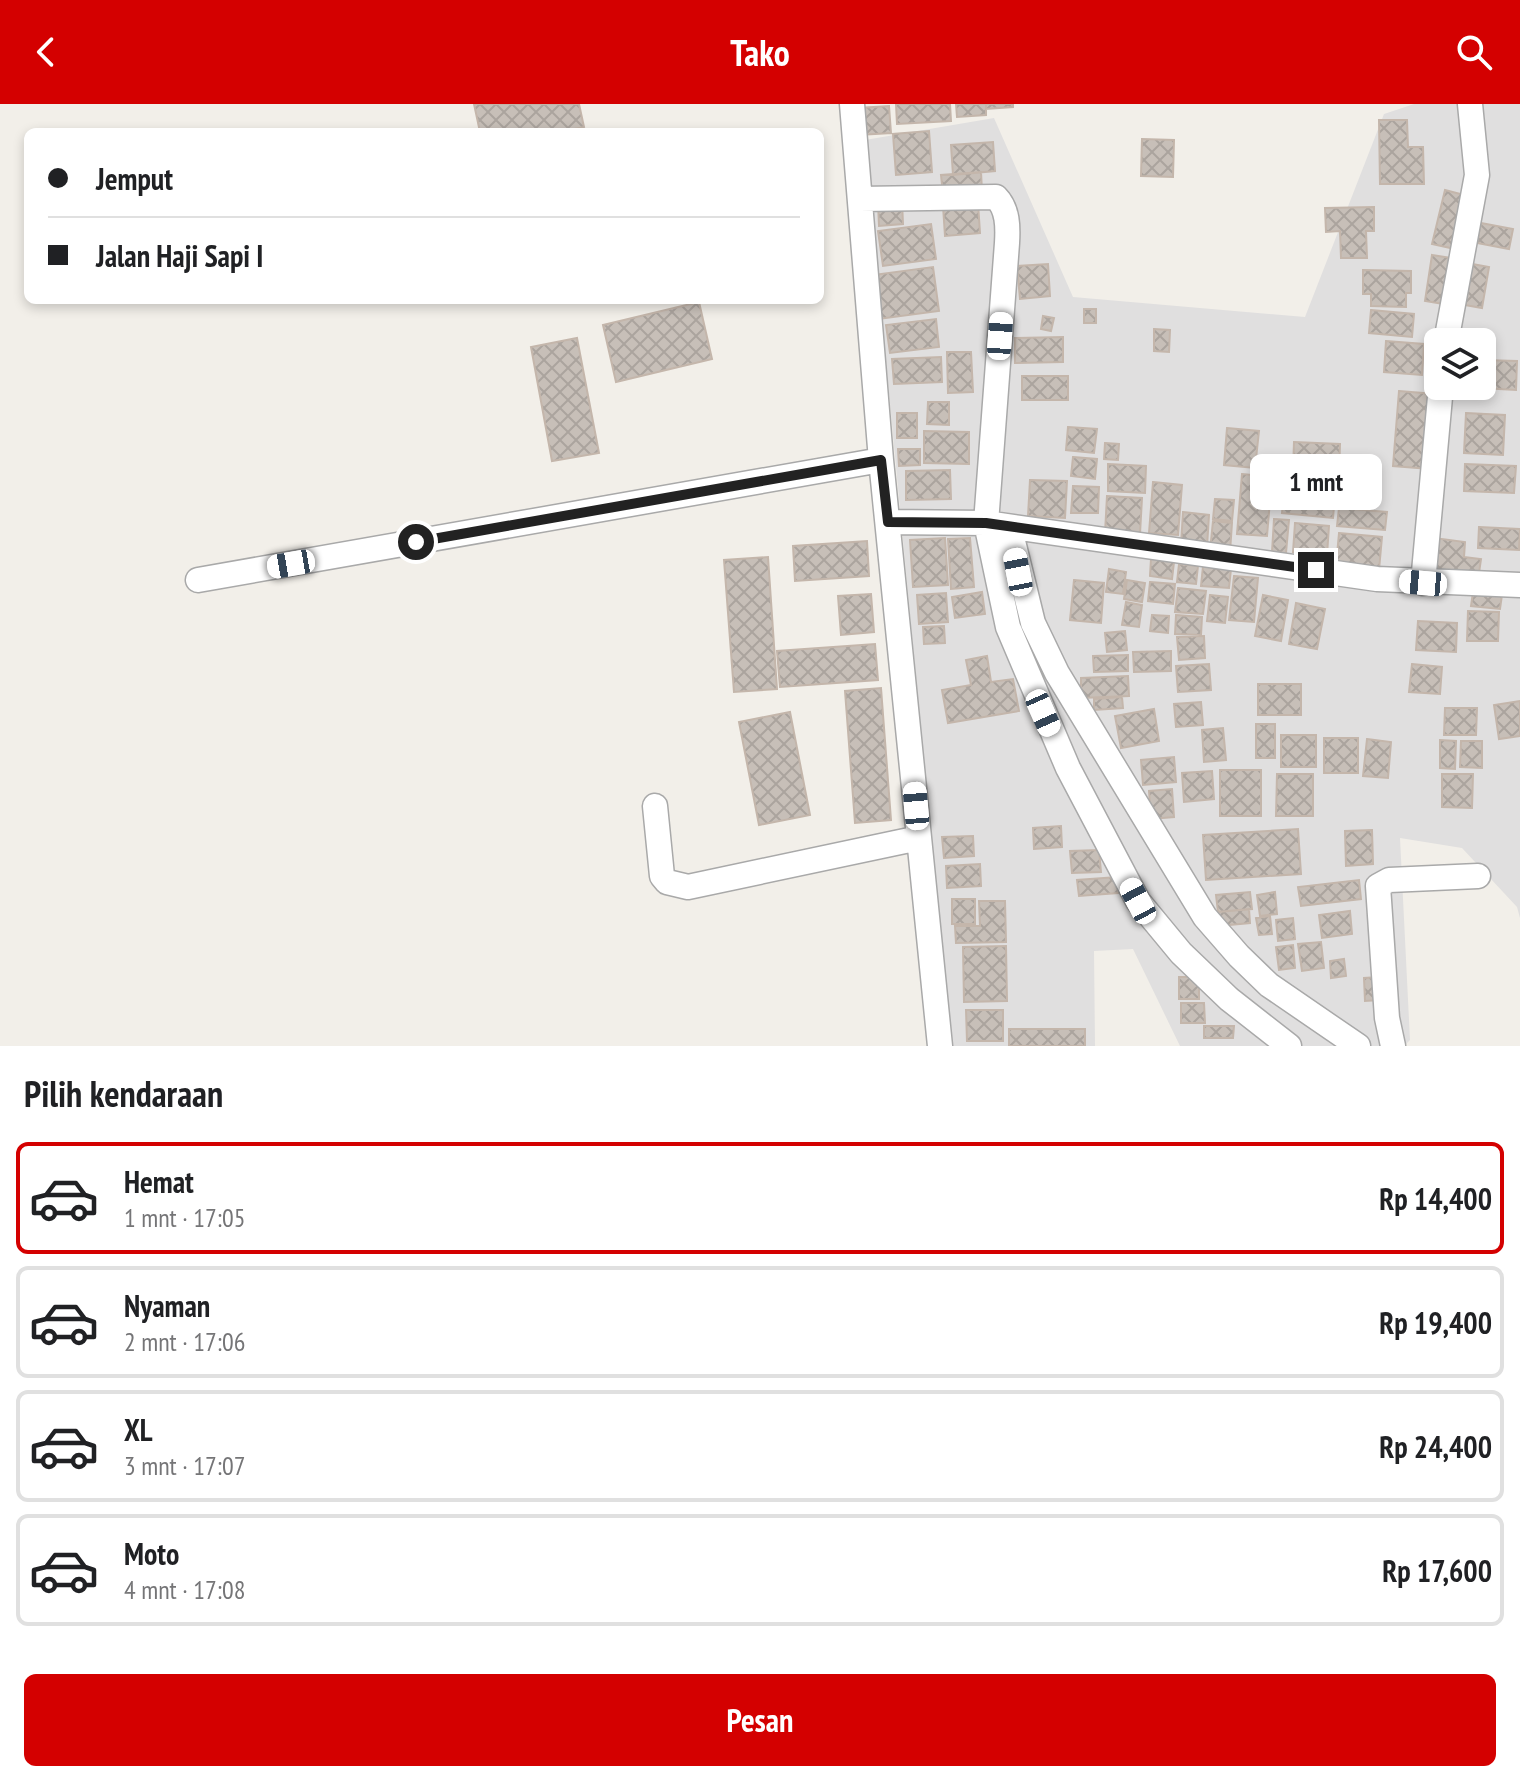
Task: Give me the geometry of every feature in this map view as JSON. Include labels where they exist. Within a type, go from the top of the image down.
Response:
[{"type":"street","points":[[852,104],[881,460],[940,1046]]},
{"type":"street","points":[[1449,328],[1477,175],[1470,104]]},
{"type":"street","points":[[860,199],[996,197],[1004,209],[1007,243],[986,523],[1008,627],[1068,768],[1138,901],[1181,953],[1229,999],[1289,1046]]},
{"type":"street","points":[[1423,583],[1440,400]]},
{"type":"street","points":[[198,580],[881,460]]},
{"type":"street","points":[[888,522],[986,523],[1010,529],[1423,583],[1520,585]]},
{"type":"street","points":[[1010,529],[1033,623],[1057,673],[1205,917],[1269,985],[1358,1046]]},
{"type":"street","points":[[655,806],[662,876],[667,882],[688,887],[919,838]]},
{"type":"street","points":[[1393,1046],[1387,1018],[1378,886],[1389,880],[1478,876]]},
{"type":"shaded area","points":[[1414,104],[1520,104],[1520,918],[1517,907],[1462,848],[1400,838],[1410,1040],[1404,1046],[1180,1046],[1133,949],[1094,951],[1095,1046],[951,1046],[865,140],[994,118],[1073,297],[1305,317],[1384,114]]},
{"type":"building","points":[[474,104],[579,104],[584,127],[579,128],[479,128]]},
{"type":"building","points":[[896,104],[950,104],[951,121],[897,124]]},
{"type":"building","points":[[956,104],[986,104],[986,115],[957,117]]},
{"type":"building","points":[[986,104],[1013,104],[1013,107],[986,109]]},
{"type":"building","points":[[889,106],[891,133],[859,135],[858,108]]},
{"type":"building","points":[[1379,120],[1407,120],[1408,147],[1423,147],[1424,184],[1380,184]]},
{"type":"building","points":[[929,131],[932,172],[896,175],[893,134]]},
{"type":"building","points":[[1142,139],[1174,140],[1173,177],[1141,176]]},
{"type":"building","points":[[993,142],[995,171],[953,175],[951,145]]},
{"type":"building","points":[[981,172],[982,191],[943,194],[941,175]]},
{"type":"building","points":[[1445,190],[1468,196],[1455,249],[1432,244]]},
{"type":"building","points":[[902,201],[903,224],[879,226],[878,203]]},
{"type":"building","points":[[978,203],[980,233],[945,236],[943,206]]},
{"type":"building","points":[[1374,207],[1374,231],[1366,231],[1367,258],[1341,258],[1340,231],[1326,232],[1325,208]]},
{"type":"building","points":[[1481,223],[1513,229],[1509,249],[1477,243]]},
{"type":"building","points":[[931,224],[936,259],[883,266],[878,231]]},
{"type":"building","points":[[1432,255],[1458,259],[1450,305],[1425,301]]},
{"type":"building","points":[[1467,263],[1489,267],[1482,308],[1459,304]]},
{"type":"building","points":[[1048,264],[1050,296],[1020,299],[1017,266]]},
{"type":"building","points":[[933,267],[939,311],[879,319],[873,275]]},
{"type":"building","points":[[1363,270],[1411,271],[1411,293],[1406,293],[1406,307],[1371,306],[1371,294],[1363,294]]},
{"type":"building","points":[[699,304],[712,359],[616,382],[603,325]]},
{"type":"building","points":[[1084,309],[1096,309],[1096,323],[1084,323]]},
{"type":"building","points":[[1371,310],[1414,314],[1412,337],[1369,333]]},
{"type":"building","points":[[1043,316],[1054,318],[1051,331],[1041,329]]},
{"type":"building","points":[[936,319],[939,347],[890,353],[886,325]]},
{"type":"building","points":[[1154,329],[1170,330],[1169,352],[1154,351]]},
{"type":"building","points":[[1063,337],[1063,362],[1015,363],[1015,338]]},
{"type":"building","points":[[577,338],[599,453],[552,461],[531,347]]},
{"type":"building","points":[[1386,341],[1424,344],[1422,375],[1384,372]]},
{"type":"building","points":[[947,352],[971,352],[973,392],[948,393]]},
{"type":"building","points":[[941,357],[942,382],[894,384],[892,359]]},
{"type":"building","points":[[1496,360],[1517,361],[1516,390],[1496,389]]},
{"type":"building","points":[[1022,376],[1068,376],[1068,400],[1022,400]]},
{"type":"building","points":[[1399,391],[1424,393],[1424,400],[1435,400],[1429,469],[1393,466]]},
{"type":"building","points":[[928,402],[949,402],[949,425],[927,424]]},
{"type":"building","points":[[897,413],[917,413],[917,438],[897,438]]},
{"type":"building","points":[[1466,413],[1505,415],[1503,455],[1464,453]]},
{"type":"building","points":[[1068,427],[1097,429],[1094,453],[1066,450]]},
{"type":"building","points":[[1227,428],[1259,431],[1255,468],[1224,465]]},
{"type":"building","points":[[924,431],[969,432],[969,464],[924,463]]},
{"type":"building","points":[[1294,442],[1340,444],[1339,473],[1293,471]]},
{"type":"building","points":[[1105,443],[1119,444],[1118,460],[1104,459]]},
{"type":"building","points":[[898,449],[920,449],[920,465],[899,466]]},
{"type":"building","points":[[1073,457],[1097,459],[1095,479],[1071,476]]},
{"type":"building","points":[[1108,464],[1146,466],[1145,493],[1108,491]]},
{"type":"building","points":[[1465,464],[1516,466],[1514,493],[1464,491]]},
{"type":"building","points":[[950,470],[951,499],[906,500],[906,471]]},
{"type":"building","points":[[1242,474],[1272,477],[1267,536],[1237,534]]},
{"type":"building","points":[[1030,480],[1067,481],[1065,518],[1028,516]]},
{"type":"building","points":[[1153,482],[1182,485],[1178,535],[1149,533]]},
{"type":"building","points":[[1073,486],[1099,487],[1098,513],[1071,513]]},
{"type":"building","points":[[1284,491],[1335,495],[1333,518],[1282,513]]},
{"type":"building","points":[[1107,496],[1142,498],[1140,534],[1105,533]]},
{"type":"building","points":[[1215,499],[1234,500],[1232,521],[1213,519]]},
{"type":"building","points":[[1339,508],[1387,512],[1385,530],[1337,526]]},
{"type":"building","points":[[1183,512],[1209,515],[1207,547],[1181,545]]},
{"type":"building","points":[[1274,519],[1289,520],[1286,553],[1272,552]]},
{"type":"building","points":[[1213,521],[1232,523],[1230,552],[1210,551]]},
{"type":"building","points":[[1295,523],[1329,526],[1327,555],[1293,552]]},
{"type":"building","points":[[1479,527],[1520,529],[1519,550],[1478,548]]},
{"type":"building","points":[[1339,533],[1382,537],[1379,570],[1336,566]]},
{"type":"building","points":[[945,538],[948,585],[913,587],[910,540]]},
{"type":"building","points":[[970,538],[974,587],[951,589],[948,539]]},
{"type":"building","points":[[1434,538],[1465,542],[1464,557],[1481,559],[1479,573],[1430,571]]},
{"type":"building","points":[[867,541],[869,576],[795,581],[793,546]]},
{"type":"building","points":[[768,557],[777,689],[734,692],[724,560]]},
{"type":"building","points":[[1151,559],[1174,562],[1172,579],[1150,576]]},
{"type":"building","points":[[1179,564],[1198,566],[1196,584],[1177,582]]},
{"type":"building","points":[[1203,566],[1231,569],[1229,588],[1201,586]]},
{"type":"building","points":[[1109,569],[1126,572],[1123,594],[1106,592]]},
{"type":"building","points":[[1234,576],[1258,578],[1254,622],[1229,620]]},
{"type":"building","points":[[1074,580],[1104,583],[1101,623],[1070,620]]},
{"type":"building","points":[[1127,580],[1145,583],[1142,602],[1124,599]]},
{"type":"building","points":[[1150,582],[1175,584],[1173,604],[1148,601]]},
{"type":"building","points":[[1178,588],[1206,591],[1203,614],[1175,612]]},
{"type":"building","points":[[982,592],[985,614],[955,618],[952,597]]},
{"type":"building","points":[[1473,592],[1502,595],[1500,609],[1471,606]]},
{"type":"building","points":[[946,593],[948,622],[919,624],[917,595]]},
{"type":"building","points":[[871,594],[874,632],[841,635],[838,596]]},
{"type":"building","points":[[1210,595],[1228,597],[1225,623],[1207,621]]},
{"type":"building","points":[[1263,595],[1288,600],[1281,641],[1255,636]]},
{"type":"building","points":[[1126,602],[1142,605],[1139,627],[1122,625]]},
{"type":"building","points":[[1296,603],[1325,609],[1317,649],[1289,644]]},
{"type":"building","points":[[1468,611],[1499,612],[1498,641],[1467,641]]},
{"type":"building","points":[[1152,615],[1169,616],[1168,633],[1150,631]]},
{"type":"building","points":[[1176,615],[1202,617],[1201,635],[1175,634]]},
{"type":"building","points":[[1418,621],[1457,623],[1456,652],[1416,650]]},
{"type":"building","points":[[944,626],[945,643],[924,644],[923,627]]},
{"type":"building","points":[[1125,631],[1127,650],[1107,652],[1105,633]]},
{"type":"building","points":[[1204,636],[1205,658],[1179,660],[1177,637]]},
{"type":"building","points":[[875,644],[878,680],[780,687],[777,651]]},
{"type":"building","points":[[1171,651],[1171,671],[1134,672],[1133,652]]},
{"type":"building","points":[[1128,655],[1128,671],[1094,672],[1093,656]]},
{"type":"building","points":[[987,656],[991,682],[1013,679],[1019,711],[948,723],[942,690],[971,685],[966,660]]},
{"type":"building","points":[[1209,664],[1211,690],[1178,692],[1176,666]]},
{"type":"building","points":[[1412,664],[1442,667],[1440,694],[1409,692]]},
{"type":"building","points":[[1128,676],[1129,696],[1081,698],[1081,678]]},
{"type":"building","points":[[1258,684],[1301,684],[1301,715],[1258,715]]},
{"type":"building","points":[[881,688],[891,820],[855,823],[845,691]]},
{"type":"building","points":[[1122,697],[1123,708],[1094,710],[1094,699]]},
{"type":"building","points":[[1520,701],[1520,736],[1499,739],[1494,705]]},
{"type":"building","points":[[1201,702],[1203,725],[1176,727],[1174,704]]},
{"type":"building","points":[[1445,708],[1477,708],[1476,735],[1444,735]]},
{"type":"building","points":[[1154,709],[1159,741],[1121,748],[1115,716]]},
{"type":"building","points":[[790,712],[810,815],[759,825],[739,722]]},
{"type":"building","points":[[1256,724],[1275,724],[1275,758],[1256,758]]},
{"type":"building","points":[[1223,728],[1226,760],[1204,762],[1202,730]]},
{"type":"building","points":[[1281,735],[1316,735],[1316,767],[1281,767]]},
{"type":"building","points":[[1324,738],[1358,738],[1358,773],[1324,773]]},
{"type":"building","points":[[1367,739],[1391,742],[1388,778],[1363,776]]},
{"type":"building","points":[[1440,740],[1456,741],[1455,769],[1440,768]]},
{"type":"building","points":[[1461,741],[1482,741],[1482,768],[1460,767]]},
{"type":"building","points":[[1174,757],[1176,782],[1143,785],[1141,760]]},
{"type":"building","points":[[1220,770],[1261,770],[1261,816],[1220,816]]},
{"type":"building","points":[[1212,771],[1214,799],[1184,802],[1182,773]]},
{"type":"building","points":[[1277,774],[1313,774],[1313,816],[1276,816]]},
{"type":"building","points":[[1442,774],[1473,774],[1472,808],[1442,807]]},
{"type":"building","points":[[1172,789],[1174,817],[1151,819],[1149,791]]},
{"type":"building","points":[[1061,826],[1062,847],[1034,849],[1033,828]]},
{"type":"building","points":[[1298,829],[1301,874],[1206,880],[1203,835]]},
{"type":"building","points":[[1372,830],[1373,864],[1346,866],[1345,831]]},
{"type":"building","points":[[973,836],[974,856],[944,858],[942,837]]},
{"type":"building","points":[[1099,850],[1101,872],[1072,873],[1070,851]]},
{"type":"building","points":[[980,864],[981,886],[947,888],[946,866]]},
{"type":"building","points":[[1117,877],[1118,893],[1079,896],[1077,880]]},
{"type":"building","points":[[1359,880],[1361,899],[1301,906],[1298,887]]},
{"type":"building","points":[[1250,892],[1252,909],[1218,912],[1216,895]]},
{"type":"building","points":[[1275,892],[1277,914],[1260,916],[1257,895]]},
{"type":"building","points":[[952,899],[975,899],[975,924],[952,924]]},
{"type":"building","points":[[979,901],[1005,901],[1006,942],[956,943],[955,926],[980,926]]},
{"type":"building","points":[[1249,909],[1250,923],[1219,926],[1218,912]]},
{"type":"building","points":[[1350,911],[1352,934],[1322,938],[1319,915]]},
{"type":"building","points":[[1270,916],[1272,934],[1259,935],[1256,918]]},
{"type":"building","points":[[1293,918],[1295,939],[1278,941],[1276,920]]},
{"type":"building","points":[[1321,942],[1324,968],[1302,971],[1298,944]]},
{"type":"building","points":[[1293,945],[1295,968],[1279,970],[1276,947]]},
{"type":"building","points":[[1006,946],[1007,1001],[964,1002],[963,947]]},
{"type":"building","points":[[1344,959],[1346,976],[1331,978],[1330,961]]},
{"type":"building","points":[[1179,977],[1199,977],[1199,999],[1179,999]]},
{"type":"building","points":[[1379,977],[1380,1000],[1365,1001],[1364,978]]},
{"type":"building","points":[[1181,1003],[1204,1003],[1205,1023],[1181,1023]]},
{"type":"building","points":[[966,1010],[1003,1010],[1003,1041],[967,1041]]},
{"type":"building","points":[[1204,1026],[1234,1026],[1233,1038],[1204,1038]]},
{"type":"building","points":[[1009,1029],[1085,1029],[1085,1046],[1009,1046]]},
{"type":"route","points":[[416,542],[881,460],[888,522],[986,523],[1010,529],[1316,570]]}]
